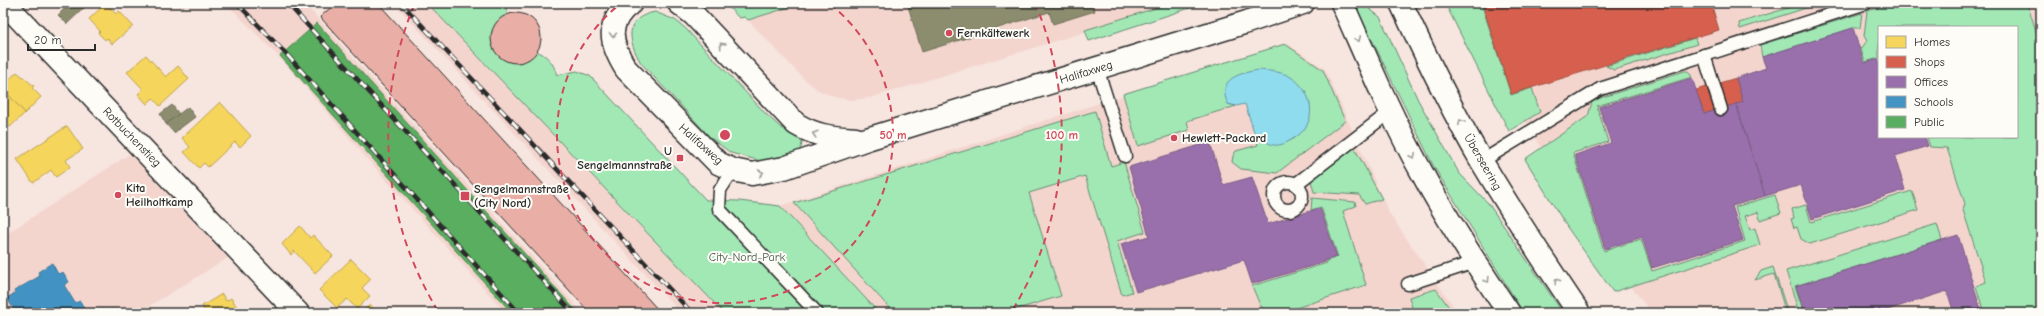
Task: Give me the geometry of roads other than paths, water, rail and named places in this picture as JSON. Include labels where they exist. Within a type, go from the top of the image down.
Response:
[{"type":"street","name":"Halifaxweg","points":[[630,3],[616,18],[613,29],[613,42],[617,55],[626,69],[704,150],[718,162],[733,170],[752,174],[784,168],[868,139],[1303,3]]},
{"type":"street","name":"Halifaxweg","points":[[679,3],[694,15],[796,124],[811,133],[827,137],[868,139]]},
{"type":"street","points":[[1342,3],[1391,112],[1421,171],[1475,262],[1508,313]]},
{"type":"street","name":"Überseering","points":[[1401,3],[1428,61],[1482,161],[1558,284],[1580,313]]},
{"type":"street","name":"Rotbuchenstieg","points":[[15,14],[244,254],[298,313]]},
{"type":"lane","points":[[1482,161],[1600,89],[1866,3]]},
{"type":"lane","points":[[1704,55],[1721,108]]},
{"type":"lane","points":[[1097,68],[1125,156]]},
{"type":"lane","points":[[1296,184],[1391,112]]},
{"type":"lane","points":[[733,170],[720,190],[719,209],[818,313]]},
{"type":"lane","points":[[1408,284],[1475,262]]},
{"type":"water","points":[[1259,70],[1287,75],[1296,81],[1308,97],[1310,116],[1307,125],[1301,133],[1283,144],[1271,144],[1255,135],[1245,104],[1236,106],[1228,104],[1225,95],[1227,83],[1237,75]]},
{"type":"railway","points":[[237,3],[289,57],[519,313]]},
{"type":"railway","points":[[287,3],[573,313]]},
{"type":"railway","points":[[401,3],[692,313]]},
{"type":"place","name":"Fernkältewerk","points":[[949,33]]},
{"type":"place","name":"Hewlett-Packard","points":[[1174,138]]},
{"type":"place","name":"U Sengelmannstraße","points":[[680,158]]},
{"type":"place","name":"Kita Heilholtkamp","points":[[118,195]]},
{"type":"place","name":"Sengelmannstraße (City Nord)","points":[[465,196]]},
{"type":"park label","name":"City-Nord-Park","points":[[747,257]]}]
